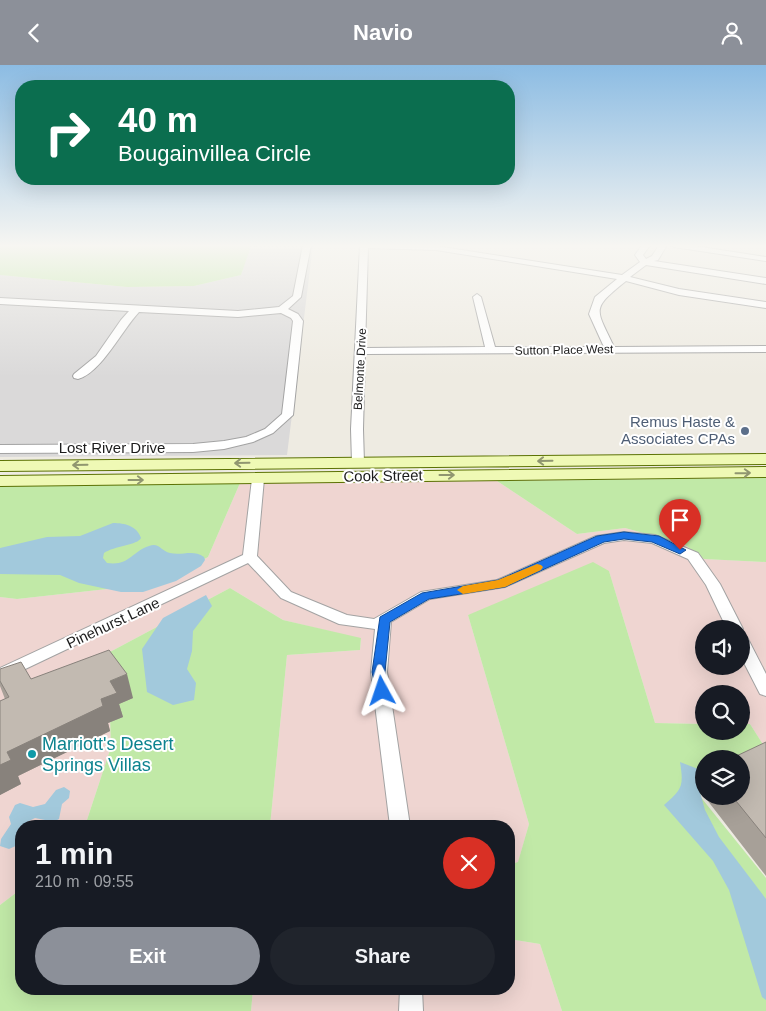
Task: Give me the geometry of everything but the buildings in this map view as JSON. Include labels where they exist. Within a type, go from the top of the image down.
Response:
[{"type":"main road","points":[[554,474],[599,469],[699,467],[709,466],[716,459]]},
{"type":"main road","name":"Cook Street","points":[[0,466],[766,459]]},
{"type":"main road","points":[[258,479],[262,472],[358,463]]},
{"type":"main road","name":"Cook Street","points":[[0,481],[258,479],[356,475],[766,472]]},
{"type":"street","points":[[0,301],[238,314],[282,310],[297,297],[299,289]]},
{"type":"street","name":"Belmonte Drive","points":[[358,463],[357,429],[363,289]]},
{"type":"street","points":[[610,289],[598,299],[594,314],[610,349]]},
{"type":"street","points":[[668,289],[766,305]]},
{"type":"street","points":[[477,297],[490,351]]},
{"type":"street","points":[[78,376],[100,358],[124,322],[138,308]]},
{"type":"street","name":"Lost River Drive","points":[[0,449],[193,448],[249,440],[269,431],[287,415],[298,321],[295,316],[282,310]]},
{"type":"street","name":"Sutton Place West","points":[[361,351],[766,349]]},
{"type":"street","points":[[258,479],[250,557],[286,595],[344,620],[376,625],[426,595],[500,584],[602,539],[624,536],[655,539],[693,556],[713,584],[731,620]]},
{"type":"street","name":"Pinehurst Lane","points":[[0,675],[226,570],[250,557]]},
{"type":"street","points":[[384,620],[379,672],[399,820]]},
{"type":"street","points":[[750,659],[766,690]]},
{"type":"street","points":[[411,995],[411,1011]]},
{"type":"shaded area","points":[[0,289],[308,289],[287,455],[0,457]]},
{"type":"shaded area","points":[[497,481],[577,534],[625,528],[684,544],[705,559],[766,562],[766,749],[750,724],[750,685],[695,685],[695,724],[655,723],[609,571],[468,615],[529,824],[518,863],[515,864],[515,820],[271,820],[287,655],[360,650],[361,639],[283,620],[230,588],[108,653],[111,747],[87,820],[15,820],[15,894],[0,905],[0,597],[17,599],[161,583],[208,557],[240,483]]},
{"type":"shaded area","points":[[515,940],[540,944],[562,1011],[251,1011],[252,995],[515,995]]},
{"type":"green space","points":[[766,478],[766,562],[704,559],[684,544],[625,528],[577,534],[497,481]]},
{"type":"green space","points":[[240,483],[208,557],[161,583],[17,599],[0,597],[0,486]]},
{"type":"green space","points":[[593,562],[609,571],[655,723],[695,724],[695,740],[750,740],[750,724],[766,749],[750,755],[750,750],[695,750],[695,805],[707,805],[766,878],[766,1011],[562,1011],[540,944],[515,940],[515,863],[518,862],[529,824],[468,615]]},
{"type":"green space","points":[[230,588],[283,620],[361,638],[360,650],[287,655],[271,820],[87,820],[111,747],[108,653]]},
{"type":"green space","points":[[15,894],[15,995],[252,995],[251,1011],[0,1011],[0,905]]},
{"type":"water","points":[[113,523],[134,528],[141,538],[104,553],[103,558],[107,563],[126,561],[152,545],[174,554],[196,553],[204,557],[205,560],[201,566],[176,581],[143,592],[121,592],[79,583],[60,575],[0,574],[0,548],[47,537],[80,536]]},
{"type":"water","points":[[206,595],[212,606],[193,631],[192,651],[187,669],[196,683],[194,700],[173,705],[147,692],[142,649],[163,618]]},
{"type":"water","points":[[680,762],[695,768],[695,805],[704,805],[719,837],[766,899],[766,1000],[762,997],[729,890],[713,861],[664,805],[678,791],[682,777]]},
{"type":"water","points":[[64,787],[70,791],[69,798],[62,804],[59,819],[45,820],[35,818],[31,820],[15,820],[15,846],[9,849],[0,846],[1,839],[11,824],[9,817],[15,805],[20,803],[33,807],[45,804],[56,790]]},
{"type":"slow traffic","points":[[463,590],[500,584],[537,567]]},
{"type":"place","name":"Remus Haste & Associates CPAs","points":[[745,431]]},
{"type":"place","name":"Marriott's Desert Springs Villas","points":[[32,754]]},
{"type":"route","points":[[382,691],[379,672],[384,620],[426,595],[500,584],[602,539],[624,536],[655,539],[680,550]]}]
